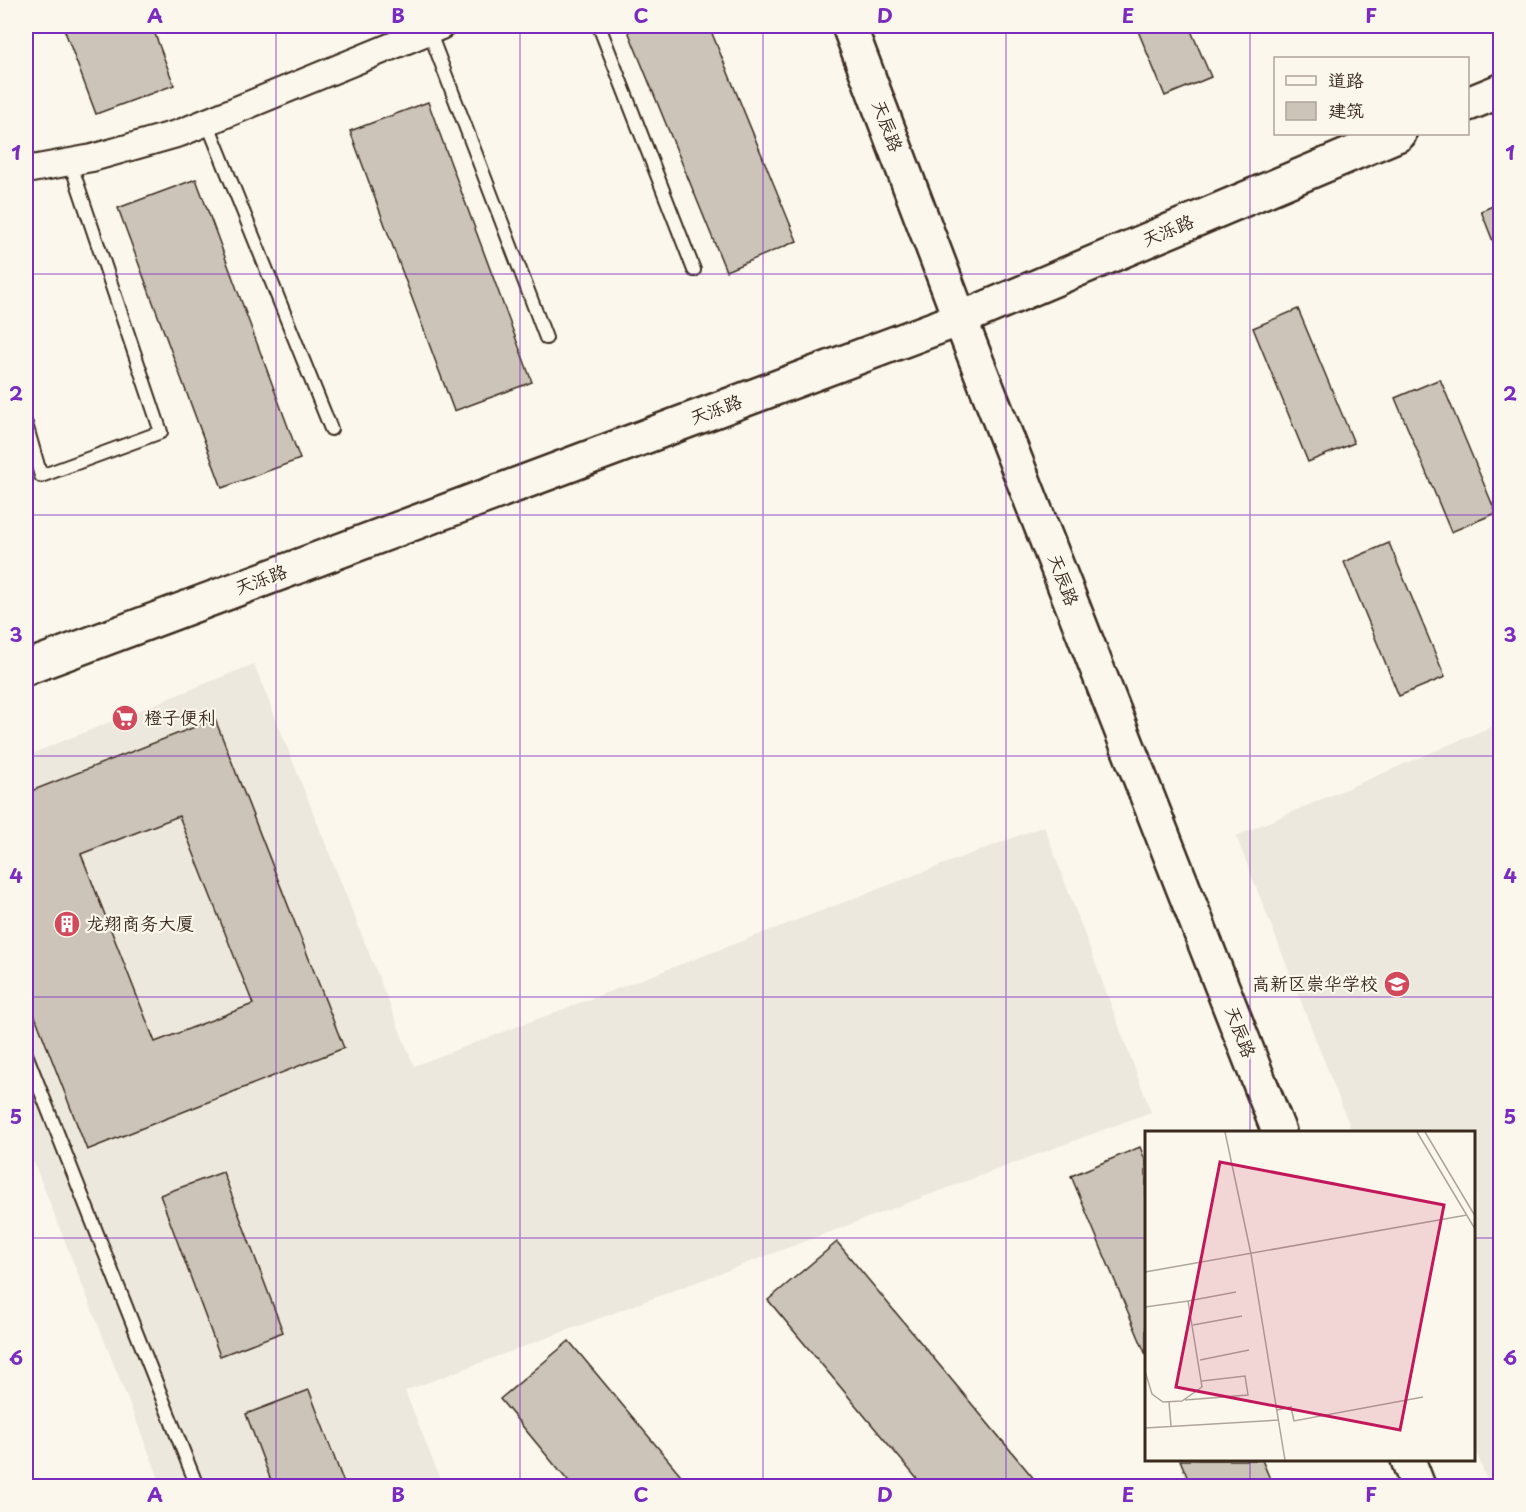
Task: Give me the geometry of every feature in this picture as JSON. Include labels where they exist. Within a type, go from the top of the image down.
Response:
[{"type":"street","name":"天辰路","points":[[849,26],[960,319],[1280,1131]]},
{"type":"street","points":[[26,166],[32,169],[92,158],[180,133],[435,28]]},
{"type":"street","points":[[1469,104],[1500,91]]},
{"type":"street","name":"天泺路","points":[[26,668],[960,319],[1397,135]]},
{"type":"street","points":[[1408,1461],[1418,1486]]},
{"type":"lane","points":[[599,26],[694,270]]},
{"type":"lane","points":[[435,28],[546,338]]},
{"type":"lane","points":[[207,122],[332,429]]},
{"type":"lane","points":[[26,424],[41,476],[161,432],[70,162]]},
{"type":"lane","points":[[26,1054],[197,1486]]},
{"type":"shaded area","points":[[254,664],[414,1066],[1044,826],[1151,1112],[405,1391],[443,1486],[162,1486],[26,1143],[26,756]]},
{"type":"shaded area","name":"高新区崇华学校","points":[[1500,723],[1500,1486],[1489,1486],[1475,1449],[1475,1131],[1352,1131],[1236,836]]},
{"type":"building","points":[[63,26],[152,26],[174,85],[96,114]]},
{"type":"building","points":[[626,26],[709,26],[797,241],[726,271]]},
{"type":"building","points":[[1136,26],[1189,26],[1211,77],[1165,96]]},
{"type":"building","points":[[428,102],[532,382],[454,411],[350,131]]},
{"type":"building","points":[[196,179],[300,459],[222,488],[118,208]]},
{"type":"building","points":[[1500,203],[1500,259],[1481,211]]},
{"type":"building","points":[[1298,309],[1354,443],[1308,462],[1253,328]]},
{"type":"building","points":[[1440,379],[1496,513],[1451,532],[1395,398]]},
{"type":"building","points":[[1389,543],[1445,677],[1399,696],[1344,562]]},
{"type":"building","name":"龙翔商务大厦","points":[[215,719],[344,1048],[87,1150],[26,993],[26,793]],"holes":[[[179,816],[253,1004],[155,1042],[81,854]]]},
{"type":"building","points":[[1140,1147],[1145,1160],[1145,1353],[1071,1176]]},
{"type":"building","points":[[223,1172],[283,1332],[220,1356],[160,1195]]},
{"type":"building","points":[[837,1242],[1040,1486],[923,1486],[768,1300]]},
{"type":"building","points":[[569,1341],[690,1486],[572,1486],[500,1399]]},
{"type":"building","points":[[309,1390],[345,1486],[273,1486],[246,1414]]},
{"type":"building","points":[[1180,1461],[1262,1461],[1273,1486],[1191,1486]]},
{"type":"place","name":"橙子便利","points":[[125,718]]},
{"type":"place","name":"龙翔商务大厦","points":[[67,924]]},
{"type":"place","name":"高新区崇华学校","points":[[1397,984]]}]
